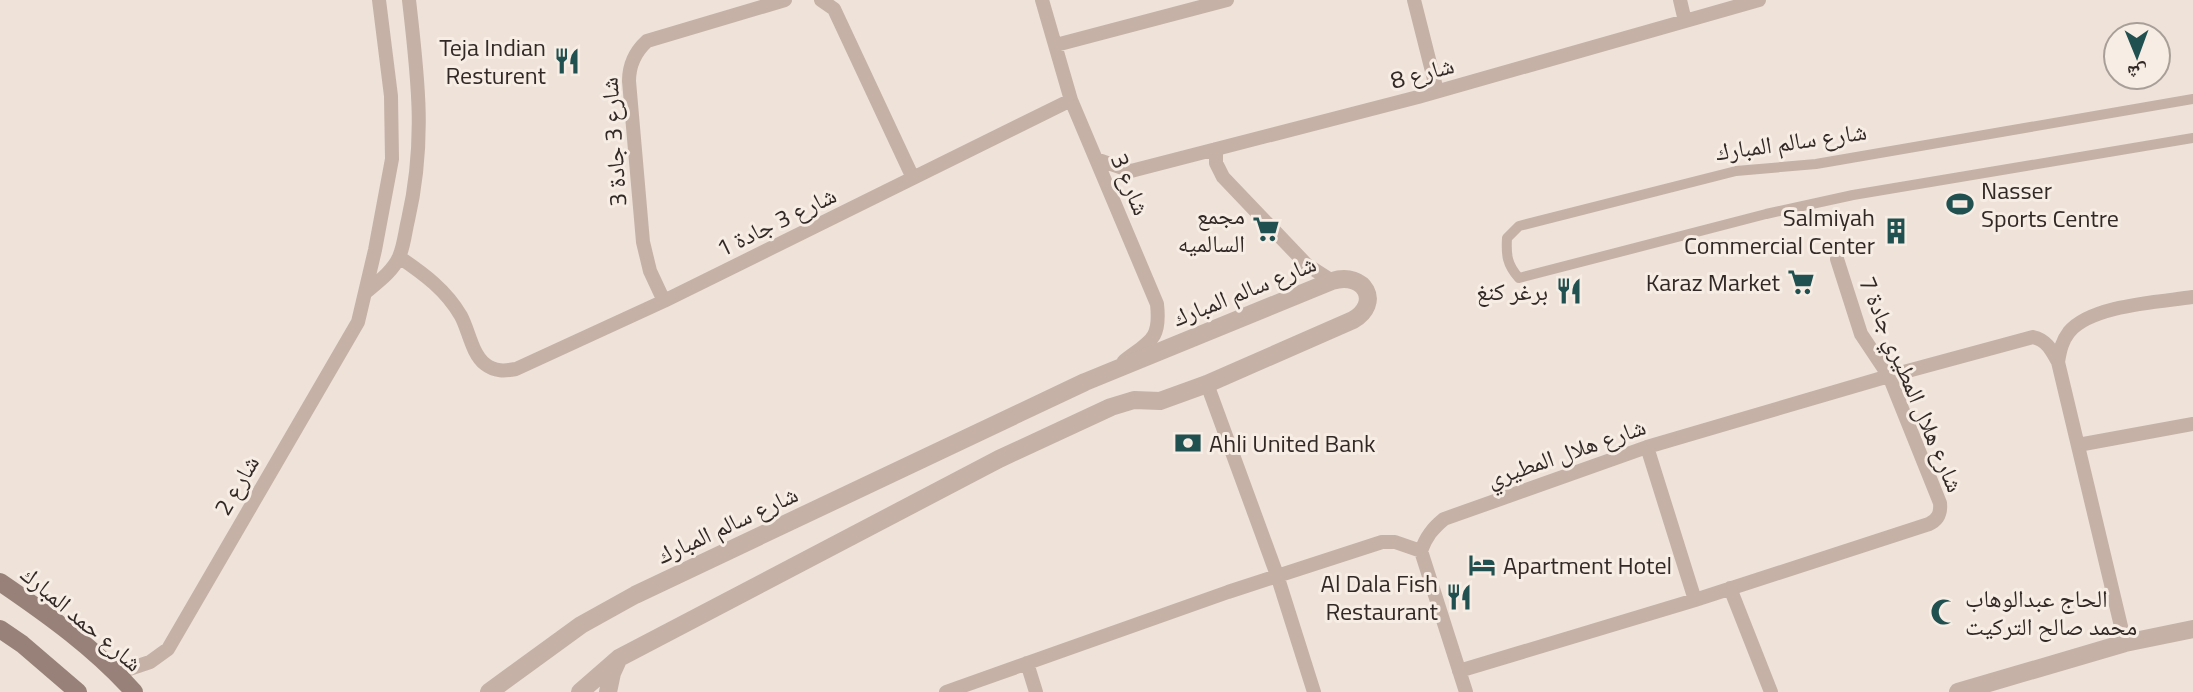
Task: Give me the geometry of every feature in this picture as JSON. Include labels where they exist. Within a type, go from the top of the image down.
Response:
[{"type":"main road","name":"شارع حمد المبارك","points":[[0,582],[45,613],[117,673],[134,692]]},
{"type":"main road","points":[[0,629],[22,644],[78,692]]},
{"type":"street","name":"شارع 2","points":[[117,673],[150,662],[168,649],[358,322],[392,159],[391,96],[379,0]]},
{"type":"street","points":[[366,292],[387,274],[399,257],[414,195],[420,99],[409,0]]},
{"type":"street","name":"شارع 3 جادة 3","points":[[664,301],[650,271],[643,242],[629,81],[631,64],[647,41],[785,0]]},
{"type":"street","points":[[821,0],[834,9],[913,178]]},
{"type":"street","name":"شارع 3","points":[[1042,0],[1071,100],[1157,304],[1159,322],[1155,337],[1115,369]]},
{"type":"street","points":[[1056,45],[1227,0]]},
{"type":"street","points":[[1415,0],[1437,91]]},
{"type":"street","points":[[1680,0],[1685,21]]},
{"type":"street","name":"شارع 8","points":[[1096,159],[1131,171],[1437,91],[1759,0]]},
{"type":"street","name":"شارع سالم المبارك","points":[[2193,99],[1816,164],[1753,169],[1704,178],[1519,226],[1507,238],[1506,256],[1511,270],[1519,278],[1766,214],[1853,195],[2193,138]]},
{"type":"street","name":"شارع 3 جادة 1","points":[[399,257],[444,292],[460,315],[481,359],[496,370],[516,369],[664,301],[1071,100]]},
{"type":"street","points":[[1216,149],[1216,163],[1223,177],[1307,265],[1332,281]]},
{"type":"street","name":"شارع هلال المطيري جادة 7","points":[[1459,671],[1695,600],[1936,520],[1940,513],[1940,503],[1889,376],[1864,340],[1837,259]]},
{"type":"street","name":"شارع سالم المبارك","points":[[489,692],[580,625],[635,595],[1115,369],[1332,281],[1346,277],[1362,285],[1367,294],[1367,303],[1359,317],[1207,384],[1160,401],[1134,400],[1111,407],[1024,447],[619,658],[580,692]]},
{"type":"street","points":[[2125,643],[2058,362],[2062,343],[2070,330],[2081,321],[2110,311],[2193,297]]},
{"type":"street","name":"شارع هلال المطيري","points":[[1421,551],[1426,538],[1444,519],[1647,447],[2026,338],[2040,339],[2058,362]]},
{"type":"street","points":[[1207,384],[1277,575],[1314,692]]},
{"type":"street","points":[[2078,445],[2193,424]]},
{"type":"street","points":[[1647,447],[1695,600]]},
{"type":"street","points":[[946,692],[1277,575],[1382,542],[1395,542],[1421,551],[1466,692]]},
{"type":"street","points":[[1730,588],[1771,692]]},
{"type":"street","points":[[1958,692],[2125,643],[2193,629]]},
{"type":"street","points":[[608,692],[611,673],[619,658]]},
{"type":"street","points":[[1027,663],[1036,692]]},
{"type":"place","name":"Teja Indian Resturent","points":[[567,61]]},
{"type":"place","name":"Nasser Sports Centre","points":[[1960,204]]},
{"type":"place","name":"مجمع السالميه","points":[[1266,229]]},
{"type":"place","name":"Salmiyah Commercial Center","points":[[1896,231]]},
{"type":"place","name":"Karaz Market","points":[[1801,282]]},
{"type":"place","name":"برغر كنغ","points":[[1569,291]]},
{"type":"place","name":"Ahli United Bank","points":[[1188,443]]},
{"type":"place","name":"Apartment Hotel","points":[[1482,565]]},
{"type":"place","name":"Al Dala Fish Restaurant","points":[[1459,597]]},
{"type":"place","name":"الحاج عبدالوهاب محمد صالح التركيت","points":[[1944,612]]}]
